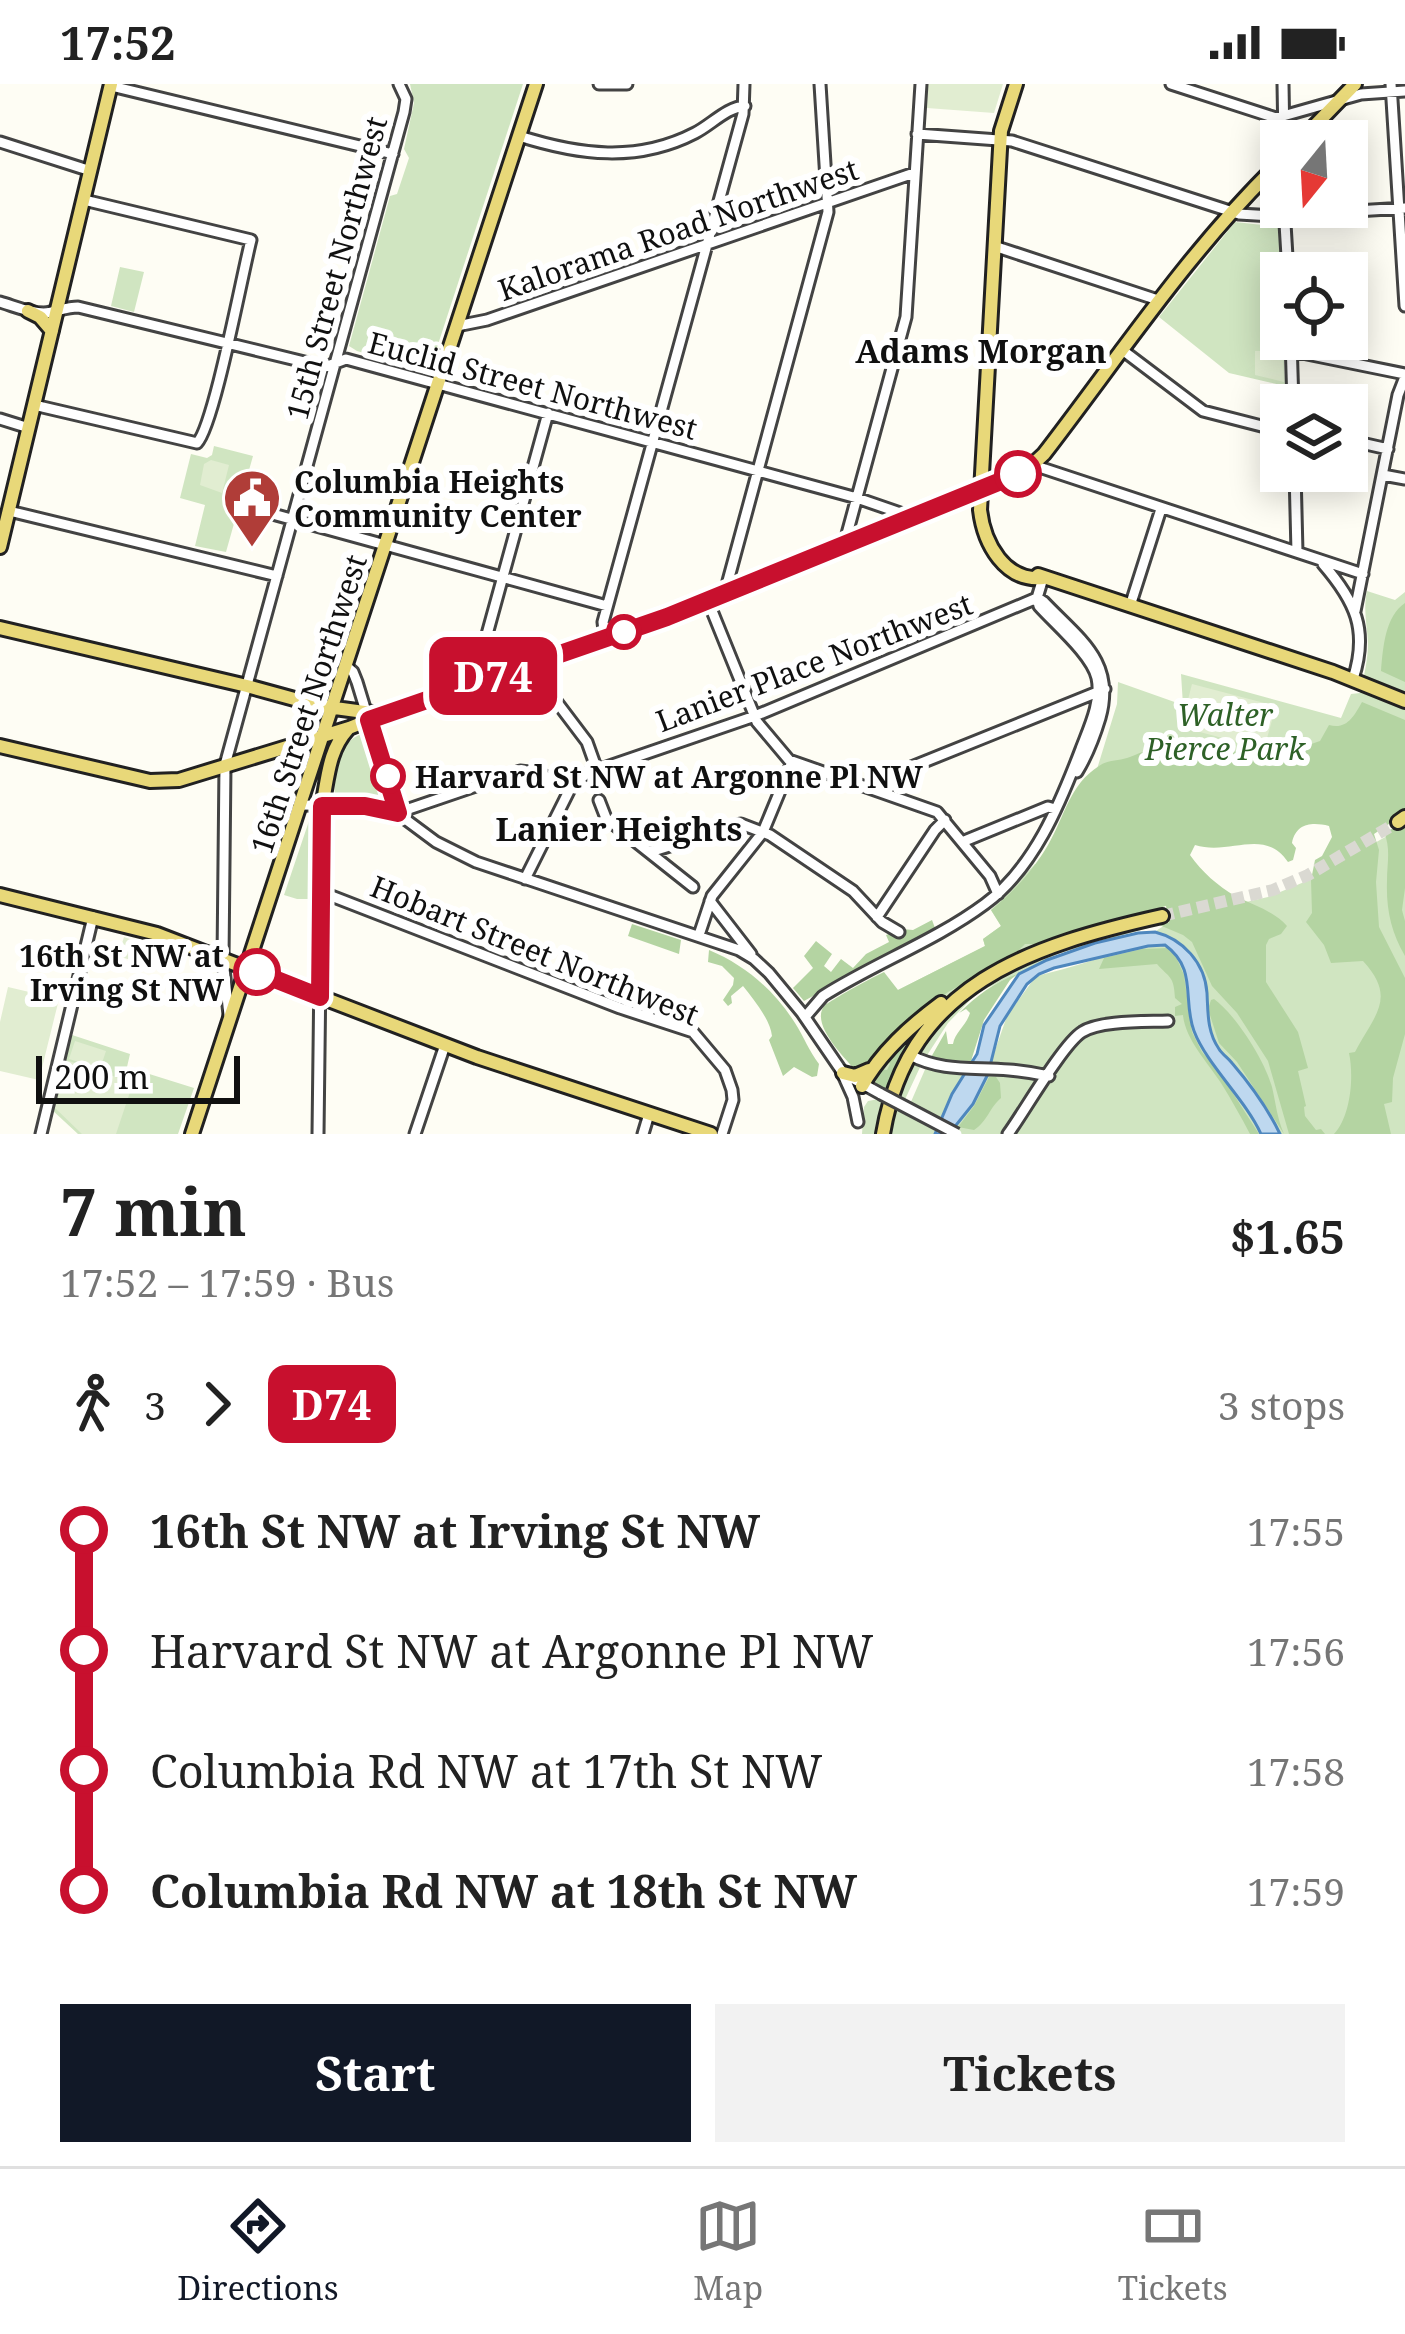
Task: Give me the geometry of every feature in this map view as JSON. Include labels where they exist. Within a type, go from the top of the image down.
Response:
[{"type":"main road","name":"16th Street Northwest","points":[[193,1134],[536,84]]},
{"type":"main road","points":[[1016,84],[1003,124],[994,246],[980,489],[987,543],[1011,567],[1353,679],[1405,701]]},
{"type":"main road","points":[[1320,120],[1355,84]]},
{"type":"main road","points":[[1,540],[111,85]]},
{"type":"main road","points":[[0,746],[154,781],[179,780],[349,728],[372,716],[605,639],[1011,477],[1047,451],[1158,300],[1260,182]]},
{"type":"main road","points":[[28,311],[52,331]]},
{"type":"main road","points":[[0,628],[372,716]]},
{"type":"main road","points":[[322,806],[335,746],[349,728]]},
{"type":"main road","points":[[315,759],[325,782]]},
{"type":"main road","points":[[300,805],[325,782]]},
{"type":"main road","points":[[0,895],[150,931],[445,1046],[711,1134]]},
{"type":"main road","points":[[862,1086],[870,1070],[948,997],[1060,942],[1162,916]]},
{"type":"main road","points":[[883,1134],[910,1054],[938,1014],[973,984]]},
{"type":"main road","points":[[843,1073],[855,1076],[870,1070]]},
{"type":"street","name":"15th Street Northwest","points":[[229,1020],[223,959],[225,766],[393,154],[406,103],[399,84]]},
{"type":"street","points":[[601,84],[627,84]]},
{"type":"street","points":[[605,639],[607,606],[745,106],[744,84]]},
{"type":"street","points":[[729,593],[728,581],[828,212],[820,84]]},
{"type":"street","points":[[844,545],[905,322],[921,84]]},
{"type":"street","points":[[1171,84],[1271,117],[1391,88],[1405,92]]},
{"type":"street","points":[[1283,84],[1284,120]]},
{"type":"street","points":[[111,85],[393,154]]},
{"type":"street","points":[[1391,88],[1405,306]]},
{"type":"street","points":[[519,136],[583,153],[637,152],[683,139],[733,108],[745,106]]},
{"type":"street","points":[[917,134],[1001,139],[1230,212],[1260,211]]},
{"type":"street","points":[[0,142],[91,171]]},
{"type":"street","name":"Kalorama Road Northwest","points":[[457,326],[487,320],[914,173]]},
{"type":"street","points":[[34,405],[197,443],[203,439],[227,342],[250,243],[84,200]]},
{"type":"street","points":[[1368,209],[1402,208]]},
{"type":"street","points":[[994,246],[1158,300]]},
{"type":"street","name":"Euclid Street Northwest","points":[[0,302],[45,313],[78,307],[325,368],[346,359],[912,517]]},
{"type":"street","points":[[1121,350],[1203,411],[1260,426]]},
{"type":"street","points":[[1346,360],[1405,376],[1355,611]]},
{"type":"street","points":[[476,681],[548,413]]},
{"type":"street","points":[[0,419],[28,428]]},
{"type":"street","points":[[1368,444],[1388,449]]},
{"type":"street","points":[[1033,465],[1363,574]]},
{"type":"street","points":[[1383,475],[1405,479]]},
{"type":"street","points":[[1295,492],[1297,552]]},
{"type":"street","points":[[240,506],[607,606]]},
{"type":"street","points":[[1130,606],[1161,509]]},
{"type":"street","points":[[9,511],[277,576]]},
{"type":"street","points":[[1320,560],[1355,611],[1360,646],[1353,679]]},
{"type":"street","points":[[805,1017],[823,996],[982,907],[1033,850],[1081,758],[1101,691],[1093,666],[1039,606],[1043,578]]},
{"type":"street","name":"Lanier Place Northwest","points":[[525,879],[580,778],[755,716],[1037,598]]},
{"type":"street","points":[[708,601],[755,716],[792,762],[928,807],[945,820],[990,876],[998,894]]},
{"type":"street","points":[[528,664],[587,742],[596,770]]},
{"type":"street","points":[[345,665],[353,672],[372,716],[398,813]]},
{"type":"street","points":[[871,788],[1101,691]]},
{"type":"street","points":[[699,935],[710,901],[763,832],[792,762]]},
{"type":"street","points":[[398,813],[520,771],[539,773],[570,789]]},
{"type":"street","points":[[599,800],[606,818],[693,887]]},
{"type":"street","points":[[300,805],[365,806],[398,813],[454,852],[726,944],[754,959]]},
{"type":"street","points":[[318,1134],[322,806]]},
{"type":"street","points":[[962,842],[1048,807],[1055,809]]},
{"type":"street","points":[[877,917],[945,820]]},
{"type":"street","points":[[650,852],[738,824],[763,832],[853,891],[899,932]]},
{"type":"street","name":"Hobart Street Northwest","points":[[321,892],[693,1032],[725,1070],[732,1090],[722,1134]]},
{"type":"street","points":[[710,901],[805,1017],[843,1073],[853,1096],[857,1128]]},
{"type":"street","points":[[41,1134],[93,917]]},
{"type":"street","points":[[1008,1134],[1069,1045],[1087,1029],[1168,1022]]},
{"type":"street","points":[[415,1134],[445,1046]]},
{"type":"street","points":[[910,1054],[936,1066],[1048,1076]]},
{"type":"street","points":[[843,1073],[956,1134]]},
{"type":"street","points":[[857,1128],[862,1086]]},
{"type":"street","points":[[643,1134],[650,1114]]},
{"type":"green space","points":[[410,84],[523,84],[429,372],[349,346],[390,196],[397,194],[409,158],[404,149],[414,103]]},
{"type":"green space","points":[[928,84],[1003,84],[994,113],[927,108]]},
{"type":"green space","points":[[1235,222],[1280,228],[1280,252],[1260,252],[1260,360],[1284,360],[1285,384],[1229,373],[1159,317]]},
{"type":"green space","points":[[120,267],[144,272],[134,312],[111,306]]},
{"type":"green space","points":[[1255,351],[1260,351],[1260,360],[1283,360],[1284,382],[1255,375]]},
{"type":"green space","points":[[214,446],[253,456],[226,552],[195,546],[205,505],[180,498],[191,454],[207,458]]},
{"type":"green space","points":[[211,460],[229,465],[222,493],[200,485],[204,464]]},
{"type":"green space","name":"Walter Pierce Park","points":[[1367,591],[1395,600],[1405,592],[1405,1134],[862,1134],[864,1107],[889,1091],[868,1083],[847,1060],[898,990],[985,946],[983,939],[1001,926],[991,910],[1035,864],[1163,906],[1169,922],[1268,897],[1309,880],[1403,827],[1388,808],[1097,769],[1117,704],[1118,682],[1183,705],[1181,674],[1341,718],[1351,694],[1360,693],[1364,674]],"holes":[[[1169,922],[1105,956],[1036,976],[1007,1016],[992,1059],[930,1058],[907,1111],[901,1108],[948,1023],[977,993],[1060,953]]]},
{"type":"green space","points":[[1405,603],[1405,682],[1381,671],[1389,624]]},
{"type":"green space","name":"Walter Pierce Park","points":[[1192,684],[1276,706],[1264,749],[1181,727]]},
{"type":"green space","points":[[1362,702],[1405,720],[1405,813],[1374,834],[1379,850],[1379,927],[1405,978],[1405,1034],[1392,1102],[1384,1104],[1391,1134],[1334,1134],[1350,1095],[1349,1053],[1355,1052],[1381,996],[1363,961],[1331,963],[1306,922],[1312,913],[1315,860],[1332,837],[1329,826],[1311,824],[1297,831],[1293,860],[1288,862],[1279,852],[1257,844],[1195,845],[1190,855],[1222,888],[1287,926],[1266,945],[1266,982],[1298,1032],[1308,1068],[1298,1071],[1305,1116],[1325,1134],[1289,1134],[1268,1061],[1237,1013],[1212,986],[1192,942],[1157,924],[1169,923],[1166,906],[1043,944],[1025,944],[920,1013],[862,1070],[855,1070],[830,1039],[821,1012],[841,995],[884,972],[898,990],[985,946],[983,939],[1001,926],[991,910],[1036,863],[1074,792],[1099,766],[1149,751],[1207,757],[1238,751],[1267,757],[1281,745],[1288,752],[1320,741],[1329,725],[1345,724]]},
{"type":"green space","points":[[364,733],[385,793],[379,801],[335,796],[338,758],[348,743]]},
{"type":"green space","points":[[311,815],[310,899],[297,899],[284,895]]},
{"type":"green space","points":[[1405,827],[1405,956],[1387,901],[1384,832]]},
{"type":"green space","points":[[932,920],[935,928],[804,1001],[793,988],[813,968],[804,956],[816,941],[832,954],[824,966],[831,972],[841,959],[853,968],[866,954],[889,942],[886,935],[898,935],[902,929],[913,930]]},
{"type":"green space","points":[[632,924],[681,940],[679,954],[628,936]]},
{"type":"green space","points":[[124,937],[156,948],[150,966],[118,956]]},
{"type":"green space","points":[[1168,948],[1184,975],[1192,1032],[1259,1134],[1250,1134],[1192,1042],[1183,1015],[1175,1016],[1175,1007],[1182,1004],[1175,998],[1168,975],[1157,964],[1099,969],[1104,958]]},
{"type":"green space","points":[[709,950],[746,971],[778,1000],[819,1064],[817,1076],[794,1067],[783,1076],[765,1016],[743,986],[728,1006],[723,1000],[734,978],[722,966],[708,962]]},
{"type":"green space","points":[[1019,973],[984,1020],[971,1061],[930,1059],[946,1031],[948,1044],[953,1044],[970,1013],[966,1009],[959,1013],[987,990]]},
{"type":"green space","points":[[8,987],[59,999],[39,1080],[0,1071],[0,1022]]},
{"type":"green space","points":[[1214,999],[1240,1027],[1263,1065],[1284,1134],[1237,1062],[1219,1043],[1208,1009]]},
{"type":"green space","points":[[910,1033],[912,1041],[889,1091],[875,1083],[880,1069],[887,1070],[887,1059]]},
{"type":"green space","points":[[69,1034],[130,1054],[127,1067],[194,1088],[178,1134],[78,1134],[51,1109]]},
{"type":"green space","points":[[75,1041],[106,1051],[100,1069],[69,1059]]},
{"type":"green space","points":[[69,1061],[133,1083],[116,1134],[82,1134],[55,1108]]},
{"type":"green space","points":[[989,1077],[1000,1083],[1001,1098],[974,1130],[958,1127],[974,1106]]},
{"type":"water","points":[[1155,932],[1175,940],[1197,962],[1215,1042],[1280,1134],[1261,1134],[1208,1057],[1194,1031],[1186,974],[1165,945],[1039,974],[1027,984],[1000,1026],[988,1074],[973,1104],[949,1134],[935,1134],[977,1054],[984,1025],[1019,974],[1095,943]]},
{"type":"tunnel","points":[[1162,916],[1273,890],[1398,822]]},
{"type":"bus line","name":"D74","points":[[257,972],[320,997],[322,806],[365,806],[398,813],[369,720],[667,617],[1018,474]]},
{"type":"place","name":"Columbia Heights Community Center","points":[[252,549]]},
{"type":"place","name":"Harvard St NW at Argonne Pl NW","points":[[388,776]]},
{"type":"place","name":"16th St NW at Irving St NW","points":[[257,972]]},
{"type":"district","name":"Adams Morgan","points":[[981,350]]},
{"type":"district","name":"Lanier Heights","points":[[619,828]]}]
